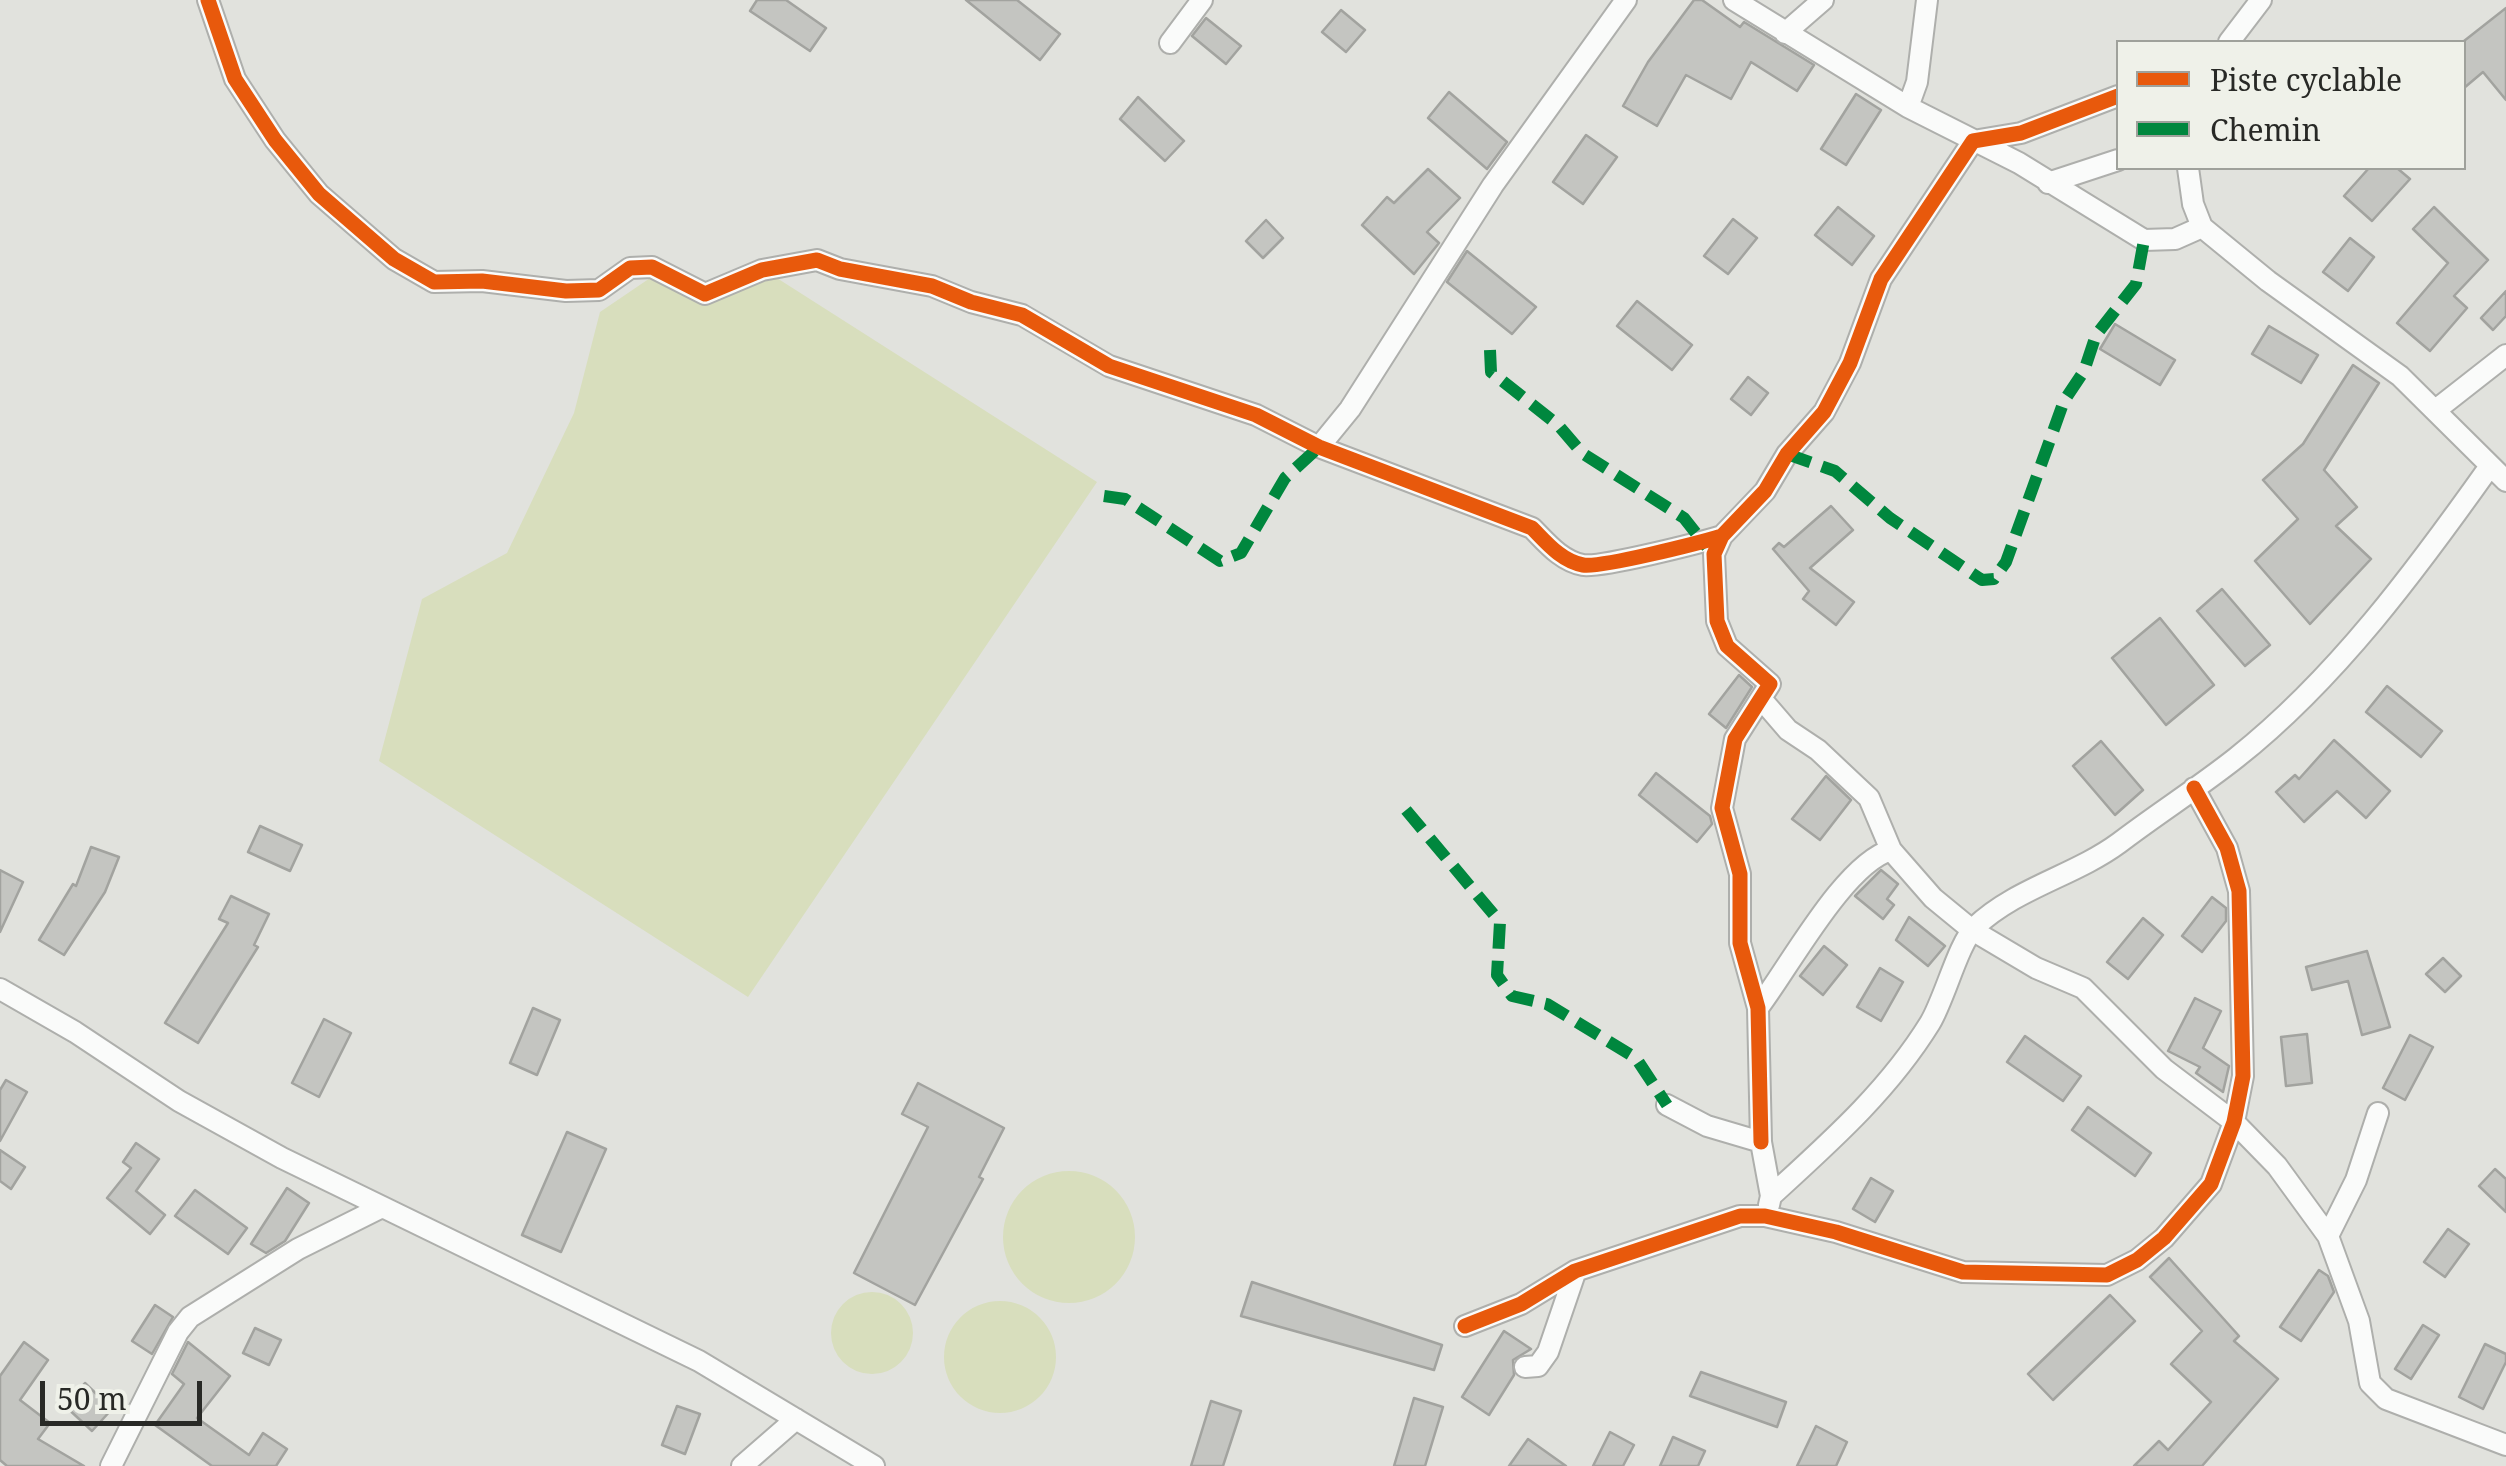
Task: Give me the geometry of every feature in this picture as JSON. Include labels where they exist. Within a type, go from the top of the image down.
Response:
[{"type":"street","points":[[208,0],[236,79],[275,140],[319,194],[394,260],[434,282],[599,290],[630,268],[652,267],[705,294],[762,270],[817,260],[840,269],[917,282],[1022,315],[1109,366],[1256,414],[1319,447],[1532,528],[1556,552],[1582,564],[1612,564],[1629,556],[1722,536]]},
{"type":"street","points":[[1170,43],[1202,0]]},
{"type":"street","points":[[1319,447],[1350,409],[1493,185],[1626,0]]},
{"type":"street","points":[[1734,0],[1908,107],[2144,240],[2174,239],[2202,227]]},
{"type":"street","points":[[1785,32],[1823,0]]},
{"type":"street","points":[[1908,107],[1917,82],[1926,0]]},
{"type":"street","points":[[2230,40],[2242,9],[2261,0]]},
{"type":"street","points":[[1768,1206],[1761,1142],[1758,1008],[1740,943],[1740,874],[1722,808],[1735,739],[1763,701],[1770,684],[1727,646],[1717,621],[1714,554],[1722,536],[1765,491],[1787,454],[1824,412],[1850,364],[1880,279],[1973,141],[2021,133],[2116,97]]},
{"type":"street","points":[[2048,183],[2116,161]]},
{"type":"street","points":[[1465,1326],[1521,1304],[1575,1271],[1768,1206],[1859,1116],[1904,1062],[1950,988],[1972,930],[2002,906],[2116,845],[2237,758],[2328,671],[2448,526],[2498,474],[2438,409],[2202,227],[2192,204],[2188,170]]},
{"type":"street","points":[[2438,409],[2506,355]]},
{"type":"street","points":[[1763,701],[1788,730],[1818,750],[1869,798],[1891,850],[1933,898],[1972,930],[2036,968],[2083,988],[2164,1069],[2234,1122],[2276,1166],[2328,1236],[2358,1321],[2370,1383],[2386,1399],[2506,1445]]},
{"type":"street","points":[[1768,1206],[1963,1272],[2106,1275],[2164,1238],[2212,1184],[2234,1122],[2243,1076],[2239,891],[2228,848],[2194,788]]},
{"type":"street","points":[[1758,1008],[1846,880],[1875,855],[1891,850]]},
{"type":"street","points":[[0,989],[76,1032],[179,1101],[382,1207],[699,1361],[874,1466]]},
{"type":"street","points":[[1667,1105],[1708,1126],[1761,1142]]},
{"type":"street","points":[[2328,1236],[2356,1180],[2378,1114]]},
{"type":"street","points":[[111,1466],[178,1332],[190,1317],[298,1250],[382,1207]]},
{"type":"street","points":[[1525,1367],[1538,1366],[1548,1352],[1575,1271]]},
{"type":"street","points":[[742,1466],[796,1419]]},
{"type":"green space","points":[[769,273],[1097,482],[748,997],[379,761],[422,599],[507,553],[574,413],[600,312],[656,274],[703,300]]},
{"type":"green space","points":[[1069,1171],[1094,1176],[1116,1190],[1130,1212],[1135,1237],[1130,1262],[1116,1284],[1094,1298],[1069,1303],[1044,1298],[1022,1284],[1008,1262],[1003,1237],[1008,1212],[1022,1190],[1044,1176]]},
{"type":"green space","points":[[872,1292],[901,1304],[913,1333],[901,1362],[872,1374],[843,1362],[831,1333],[843,1304]]},
{"type":"green space","points":[[1000,1301],[1022,1305],[1040,1317],[1052,1335],[1056,1357],[1052,1379],[1040,1397],[1022,1409],[1000,1413],[978,1409],[960,1397],[948,1379],[944,1357],[948,1335],[960,1317],[978,1305]]},
{"type":"building","points":[[757,0],[786,0],[826,28],[810,51],[750,11]]},
{"type":"building","points":[[966,0],[1017,0],[1060,34],[1040,60]]},
{"type":"building","points":[[1694,0],[1702,0],[1740,27],[1744,22],[1814,65],[1797,91],[1751,62],[1731,99],[1686,75],[1657,126],[1623,106],[1648,62]]},
{"type":"building","points":[[2506,8],[2506,100],[2483,72],[2466,86],[2465,40]]},
{"type":"building","points":[[1341,10],[1365,30],[1346,52],[1322,32]]},
{"type":"building","points":[[1206,18],[1241,46],[1226,64],[1192,36]]},
{"type":"building","points":[[1449,92],[1507,142],[1487,169],[1428,118]]},
{"type":"building","points":[[1856,94],[1881,110],[1846,165],[1821,149]]},
{"type":"building","points":[[1138,97],[1184,141],[1165,161],[1120,119]]},
{"type":"building","points":[[1586,135],[1617,157],[1583,204],[1553,182]]},
{"type":"building","points":[[1428,169],[1460,198],[1427,232],[1439,243],[1414,274],[1362,225],[1387,197],[1394,203]]},
{"type":"building","points":[[2367,170],[2399,170],[2410,179],[2372,221],[2344,196]]},
{"type":"building","points":[[1838,207],[1874,236],[1852,265],[1815,235]]},
{"type":"building","points":[[2434,207],[2488,260],[2454,296],[2467,308],[2430,351],[2397,323],[2448,263],[2413,229]]},
{"type":"building","points":[[1733,219],[1757,238],[1728,274],[1704,256]]},
{"type":"building","points":[[1266,220],[1283,238],[1263,258],[1246,241]]},
{"type":"building","points":[[2350,238],[2374,257],[2348,291],[2323,272]]},
{"type":"building","points":[[1467,251],[1536,307],[1512,334],[1447,282]]},
{"type":"building","points":[[2506,291],[2506,316],[2493,330],[2481,318]]},
{"type":"building","points":[[1637,301],[1692,345],[1672,370],[1617,326]]},
{"type":"building","points":[[2115,324],[2175,360],[2160,385],[2100,349]]},
{"type":"building","points":[[2269,326],[2318,355],[2301,383],[2252,354]]},
{"type":"building","points":[[2353,365],[2379,383],[2324,470],[2357,507],[2336,526],[2371,559],[2310,624],[2255,561],[2298,519],[2263,480],[2303,444]]},
{"type":"building","points":[[1748,377],[1768,393],[1751,415],[1731,399]]},
{"type":"building","points":[[1831,506],[1853,530],[1810,568],[1854,602],[1836,625],[1803,599],[1809,591],[1773,549],[1779,543],[1784,547]]},
{"type":"building","points":[[2222,589],[2270,645],[2245,666],[2197,611]]},
{"type":"building","points":[[2160,618],[2214,685],[2166,725],[2112,658]]},
{"type":"building","points":[[1739,675],[1752,687],[1726,728],[1709,714]]},
{"type":"building","points":[[2387,686],[2442,731],[2421,757],[2366,712]]},
{"type":"building","points":[[2334,740],[2390,791],[2366,818],[2337,791],[2304,822],[2276,792],[2295,775],[2299,779]]},
{"type":"building","points":[[2101,741],[2143,790],[2115,815],[2073,766]]},
{"type":"building","points":[[1656,773],[1710,816],[1712,824],[1697,842],[1639,795]]},
{"type":"building","points":[[1826,776],[1851,800],[1820,840],[1792,819]]},
{"type":"building","points":[[260,826],[302,845],[290,871],[248,852]]},
{"type":"building","points":[[91,847],[119,857],[105,892],[64,955],[39,940],[73,884],[76,886]]},
{"type":"building","points":[[0,870],[23,882],[0,932]]},
{"type":"building","points":[[1881,870],[1898,884],[1887,899],[1894,905],[1883,919],[1855,896]]},
{"type":"building","points":[[231,896],[269,914],[254,945],[258,947],[198,1043],[165,1023],[228,923],[219,919]]},
{"type":"building","points":[[2212,897],[2226,908],[2226,921],[2202,952],[2182,936]]},
{"type":"building","points":[[1909,917],[1945,946],[1928,966],[1896,940]]},
{"type":"building","points":[[2143,918],[2163,935],[2128,979],[2107,962]]},
{"type":"building","points":[[1824,946],[1847,965],[1823,995],[1800,976]]},
{"type":"building","points":[[2367,951],[2390,1027],[2362,1035],[2348,981],[2312,990],[2306,967]]},
{"type":"building","points":[[2443,958],[2461,976],[2445,992],[2426,974]]},
{"type":"building","points":[[1880,968],[1903,982],[1881,1021],[1857,1007]]},
{"type":"building","points":[[2195,998],[2221,1011],[2203,1048],[2229,1066],[2223,1092],[2196,1073],[2200,1067],[2168,1051]]},
{"type":"building","points":[[533,1008],[560,1020],[537,1075],[510,1063]]},
{"type":"building","points":[[324,1019],[351,1033],[319,1097],[292,1083]]},
{"type":"building","points":[[2307,1034],[2312,1083],[2286,1086],[2281,1037]]},
{"type":"building","points":[[2410,1035],[2433,1047],[2405,1100],[2383,1088]]},
{"type":"building","points":[[2025,1036],[2081,1076],[2063,1101],[2007,1062]]},
{"type":"building","points":[[6,1080],[27,1092],[0,1141],[0,1090]]},
{"type":"building","points":[[918,1083],[1004,1128],[979,1177],[983,1179],[915,1305],[854,1273],[928,1127],[902,1114]]},
{"type":"building","points":[[2088,1107],[2151,1153],[2135,1176],[2072,1130]]},
{"type":"building","points":[[567,1132],[606,1149],[561,1252],[522,1235]]},
{"type":"building","points":[[136,1143],[159,1159],[136,1191],[165,1215],[150,1234],[107,1198],[131,1168],[123,1162]]},
{"type":"building","points":[[0,1150],[25,1167],[11,1189],[0,1181]]},
{"type":"building","points":[[2495,1169],[2506,1179],[2506,1212],[2479,1186]]},
{"type":"building","points":[[1871,1178],[1893,1191],[1875,1222],[1853,1209]]},
{"type":"building","points":[[287,1188],[309,1203],[285,1241],[266,1253],[251,1244]]},
{"type":"building","points":[[195,1190],[247,1228],[228,1254],[175,1216]]},
{"type":"building","points":[[2448,1229],[2469,1244],[2445,1277],[2424,1262]]},
{"type":"building","points":[[2169,1258],[2239,1336],[2234,1341],[2278,1379],[2202,1466],[2134,1466],[2159,1441],[2168,1450],[2211,1402],[2171,1364],[2202,1331],[2150,1277]]},
{"type":"building","points":[[2319,1270],[2328,1276],[2334,1292],[2301,1341],[2280,1327]]},
{"type":"building","points":[[1252,1282],[1442,1345],[1434,1370],[1241,1316]]},
{"type":"building","points":[[2110,1295],[2135,1321],[2053,1400],[2028,1374]]},
{"type":"building","points":[[155,1305],[173,1317],[152,1354],[132,1341]]},
{"type":"building","points":[[2423,1325],[2439,1335],[2411,1379],[2395,1369]]},
{"type":"building","points":[[255,1328],[281,1340],[269,1365],[243,1353]]},
{"type":"building","points":[[1504,1331],[1531,1349],[1513,1360],[1514,1375],[1489,1415],[1462,1397]]},
{"type":"building","points":[[24,1342],[48,1360],[20,1400],[50,1423],[38,1439],[84,1466],[7,1466],[0,1460],[0,1376]]},
{"type":"building","points":[[188,1342],[230,1376],[197,1418],[249,1455],[263,1433],[287,1449],[276,1466],[212,1466],[155,1425],[184,1384],[172,1374]]},
{"type":"building","points":[[2485,1344],[2506,1354],[2506,1362],[2483,1409],[2459,1397]]},
{"type":"building","points":[[1701,1372],[1786,1402],[1777,1427],[1690,1396]]},
{"type":"building","points":[[85,1383],[112,1409],[92,1431],[64,1405]]},
{"type":"building","points":[[1414,1398],[1443,1407],[1425,1466],[1394,1466]]},
{"type":"building","points":[[1211,1401],[1241,1411],[1223,1466],[1191,1466]]},
{"type":"building","points":[[677,1406],[700,1414],[685,1454],[662,1445]]},
{"type":"building","points":[[1816,1426],[1847,1442],[1836,1466],[1797,1466]]},
{"type":"building","points":[[1610,1432],[1634,1445],[1623,1466],[1593,1466]]},
{"type":"building","points":[[1673,1437],[1705,1451],[1698,1466],[1660,1466]]},
{"type":"building","points":[[1528,1439],[1566,1466],[1509,1466]]},
{"type":"marked path","points":[[1787,454],[1835,471],[1890,518],[1982,580],[1994,579],[2006,562],[2064,401],[2084,371],[2096,335],[2136,284],[2144,240]]},
{"type":"marked path","points":[[1490,350],[1491,372],[1558,425],[1582,453],[1684,518],[1707,547]]},
{"type":"marked path","points":[[1104,496],[1125,499],[1220,561],[1241,553],[1285,478],[1319,447]]},
{"type":"marked path","points":[[1406,810],[1500,922],[1497,975],[1512,996],[1547,1004],[1636,1058],[1667,1105]]},
{"type":"cycle path","points":[[208,0],[235,79],[275,140],[319,194],[394,259],[434,282],[482,281],[566,291],[599,290],[630,268],[652,267],[705,294],[762,270],[817,260],[840,269],[932,286],[971,302],[1022,315],[1109,366],[1256,415],[1319,447],[1532,528],[1554,550],[1575,563],[1609,563],[1722,536]]},
{"type":"cycle path","points":[[1761,1142],[1758,1008],[1740,943],[1740,874],[1722,808],[1735,739],[1770,684],[1727,646],[1717,621],[1714,554],[1722,536],[1765,491],[1787,454],[1824,412],[1850,363],[1881,279],[1973,141],[2021,133],[2116,97]]},
{"type":"cycle path","points":[[1465,1326],[1521,1304],[1575,1271],[1740,1216],[1765,1216],[1836,1232],[1963,1272],[2107,1275],[2137,1260],[2164,1238],[2211,1184],[2234,1122],[2243,1076],[2239,891],[2227,848],[2194,788]]}]
